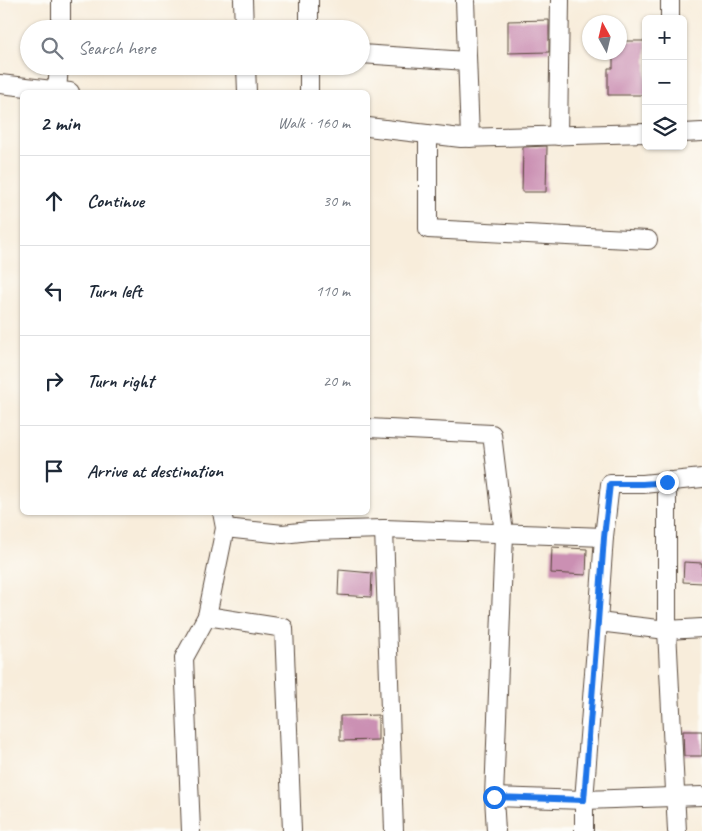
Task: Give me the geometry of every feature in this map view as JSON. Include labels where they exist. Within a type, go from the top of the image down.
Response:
[{"type":"street","points":[[60,0],[61,20]]},
{"type":"street","points":[[243,0],[244,20]]},
{"type":"street","points":[[309,0],[309,20]]},
{"type":"street","points":[[465,0],[470,138]]},
{"type":"street","points":[[558,136],[560,0]]},
{"type":"street","points":[[670,0],[670,15]]},
{"type":"street","points":[[370,55],[467,61]]},
{"type":"street","points":[[60,75],[63,90]]},
{"type":"street","points":[[246,75],[247,90]]},
{"type":"street","points":[[309,75],[309,90]]},
{"type":"street","points":[[0,84],[47,90]]},
{"type":"street","points":[[370,127],[461,138],[642,133]]},
{"type":"street","points":[[687,132],[702,132]]},
{"type":"street","points":[[428,134],[428,229],[648,240]]},
{"type":"street","points":[[370,428],[492,434],[504,534],[494,797],[496,831]]},
{"type":"street","points":[[584,831],[584,800],[604,537],[610,484],[643,484],[702,478]]},
{"type":"street","points":[[667,482],[667,630],[677,831]]},
{"type":"street","points":[[191,831],[184,658],[207,616],[223,520],[283,534],[309,530],[384,529],[604,537]]},
{"type":"street","points":[[384,529],[394,831]]},
{"type":"street","points":[[207,616],[284,628],[292,831]]},
{"type":"street","points":[[598,622],[667,630],[702,628]]},
{"type":"street","points":[[494,797],[584,800],[702,796]]},
{"type":"building","points":[[549,20],[549,52],[508,53],[508,21]]},
{"type":"building","points":[[627,41],[642,41],[642,95],[608,95],[608,68],[613,68],[613,60],[627,60]]},
{"type":"building","points":[[547,146],[546,192],[522,192],[523,147]]},
{"type":"building","points":[[552,547],[587,549],[586,575],[551,573]]},
{"type":"building","points":[[684,562],[702,563],[702,583],[683,582]]},
{"type":"building","points":[[339,570],[372,573],[371,597],[338,595]]},
{"type":"building","points":[[378,715],[378,740],[340,741],[340,716]]},
{"type":"building","points":[[683,731],[702,731],[702,756],[684,756]]},
{"type":"route","points":[[494,797],[584,800],[604,537],[610,484],[667,482]]}]
